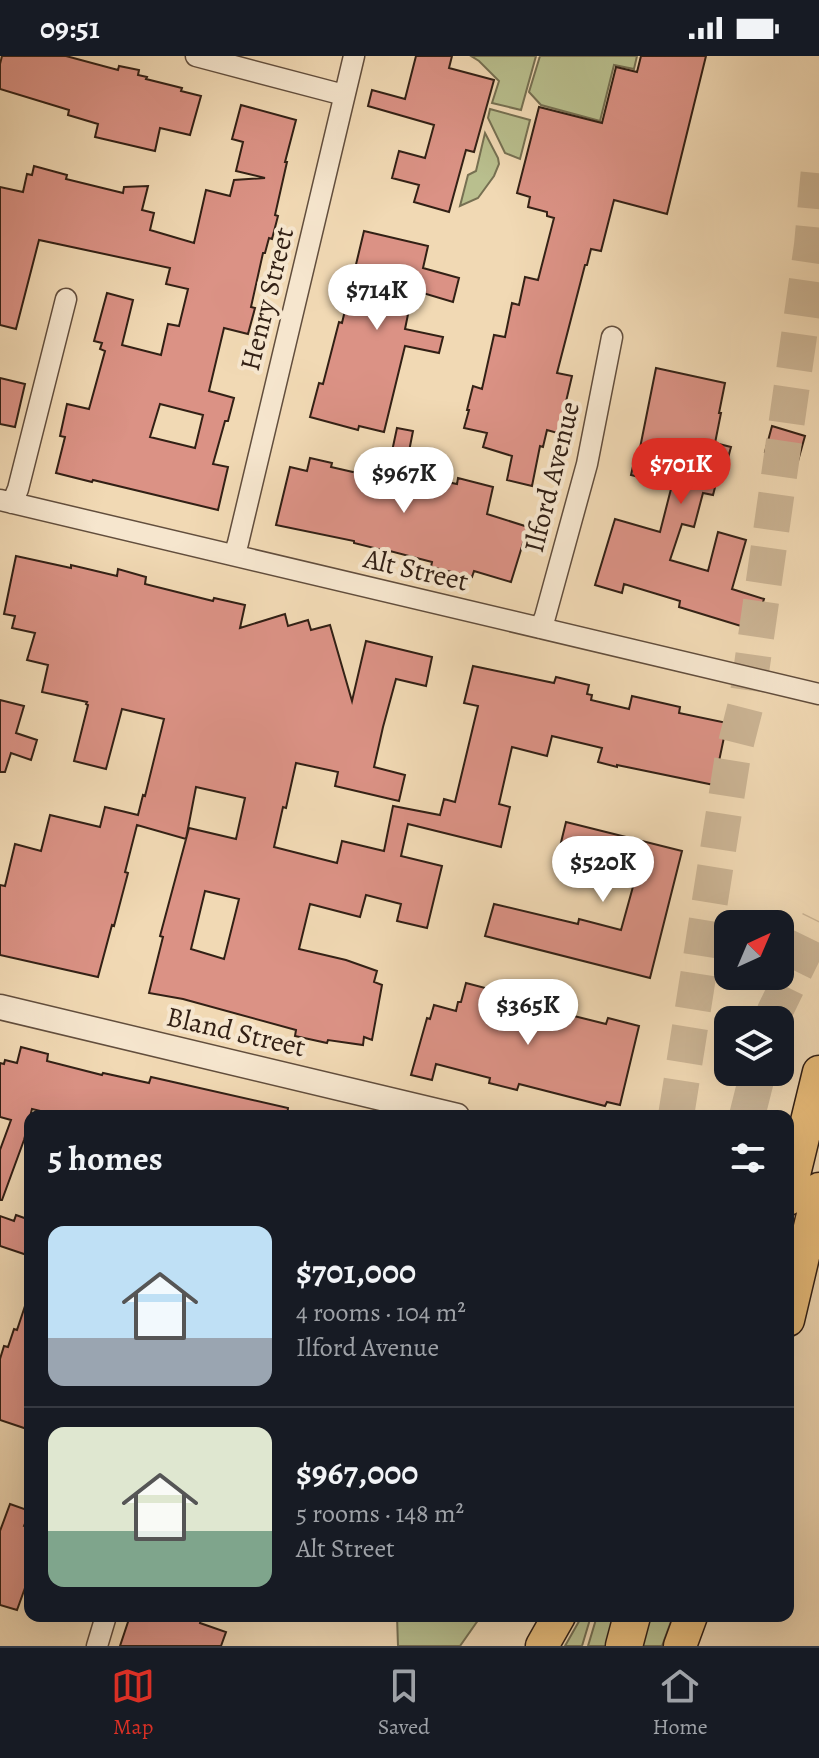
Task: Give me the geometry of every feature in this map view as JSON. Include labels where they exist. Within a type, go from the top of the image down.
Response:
[{"type":"highway","points":[[624,1646],[630,1622]]},
{"type":"main road","points":[[794,1272],[819,1072]]},
{"type":"main road","points":[[542,1646],[556,1622]]},
{"type":"main road","points":[[680,1646],[689,1622]]},
{"type":"street","points":[[196,56],[344,95]]},
{"type":"street","name":"Henry Street","points":[[234,555],[354,56]]},
{"type":"street","points":[[6,501],[18,489],[66,299]]},
{"type":"street","name":"Ilford Avenue","points":[[540,628],[587,464],[612,337]]},
{"type":"street","name":"Alt Street","points":[[6,501],[819,694]]},
{"type":"street","name":"Bland Street","points":[[0,1007],[432,1110]]},
{"type":"street","points":[[97,1646],[104,1622]]},
{"type":"green space","points":[[471,56],[536,56],[521,110],[492,103],[499,81]]},
{"type":"green space","points":[[540,56],[637,56],[634,69],[614,65],[600,121],[541,105],[529,92]]},
{"type":"green space","points":[[490,109],[530,120],[520,159],[505,153],[488,118]]},
{"type":"green space","points":[[485,133],[499,164],[478,198],[460,206],[468,175],[476,171]]},
{"type":"green space","points":[[397,1622],[477,1622],[460,1646],[398,1646]]},
{"type":"green space","points":[[579,1622],[589,1622],[582,1646],[565,1646]]},
{"type":"green space","points":[[595,1622],[612,1622],[606,1646],[588,1646]]},
{"type":"green space","points":[[649,1622],[671,1622],[662,1646],[642,1646]]},
{"type":"building","points":[[2,56],[66,56],[118,70],[119,66],[139,70],[138,75],[146,79],[182,88],[181,91],[201,96],[190,135],[160,128],[155,151],[95,137],[98,124],[68,115],[69,110],[0,89]]},
{"type":"building","points":[[416,56],[452,56],[449,68],[494,80],[474,152],[466,150],[449,212],[414,202],[419,185],[392,178],[399,151],[425,158],[434,125],[368,106],[372,90],[405,99]]},
{"type":"building","points":[[641,56],[706,56],[667,214],[614,200],[601,251],[591,249],[585,265],[557,373],[572,376],[561,434],[547,430],[543,447],[540,446],[532,486],[507,480],[512,456],[483,447],[487,433],[464,428],[473,386],[482,389],[494,335],[505,337],[512,303],[519,305],[525,277],[538,280],[554,218],[547,216],[547,212],[528,207],[530,197],[517,193],[539,107],[602,123],[616,67],[637,72]]},
{"type":"building","points":[[241,105],[296,120],[275,215],[278,216],[272,239],[269,238],[263,253],[248,334],[224,328],[209,391],[234,398],[213,464],[228,467],[218,510],[56,473],[65,437],[60,436],[67,404],[89,409],[105,351],[100,349],[102,343],[94,341],[107,293],[133,300],[122,345],[161,355],[168,324],[179,326],[188,289],[166,284],[170,268],[39,240],[16,329],[0,325],[0,187],[23,192],[27,174],[32,175],[34,166],[67,175],[66,179],[123,193],[124,187],[148,186],[142,210],[154,213],[150,230],[194,243],[206,190],[230,196],[234,180],[265,178],[236,171],[243,142],[232,139]],"holes":[[[160,404],[203,415],[195,448],[150,437]]]},
{"type":"building","points":[[364,231],[428,246],[423,268],[459,278],[453,302],[413,290],[405,329],[443,337],[439,353],[405,346],[384,432],[359,426],[358,430],[310,417],[319,383],[323,384],[339,322],[342,323]]},
{"type":"building","points":[[656,368],[725,383],[715,443],[731,447],[725,469],[720,468],[713,495],[703,493],[694,527],[682,524],[670,560],[708,571],[718,532],[746,540],[732,589],[764,599],[754,630],[679,607],[680,601],[624,584],[622,593],[595,585],[615,519],[660,532],[672,485],[631,475],[636,453],[639,453]]},
{"type":"building","points":[[0,378],[25,384],[15,427],[0,424]]},
{"type":"building","points":[[772,426],[805,436],[798,461],[765,452]]},
{"type":"building","points":[[397,428],[413,431],[403,482],[435,491],[437,480],[457,484],[458,478],[493,487],[487,514],[528,527],[511,582],[474,571],[472,577],[431,567],[432,562],[354,541],[276,525],[290,467],[307,471],[310,458],[332,463],[331,467],[366,475],[369,465],[388,470]]},
{"type":"building","points":[[16,556],[117,576],[118,569],[146,577],[145,584],[213,601],[214,598],[245,605],[240,628],[285,614],[288,626],[308,620],[311,630],[330,625],[352,701],[366,641],[432,657],[426,686],[396,679],[383,727],[374,767],[405,775],[399,801],[335,786],[338,772],[296,763],[274,847],[337,863],[342,841],[384,851],[393,806],[440,815],[444,799],[455,802],[478,706],[464,703],[473,666],[554,683],[556,677],[589,685],[587,694],[592,695],[591,700],[629,709],[632,696],[680,707],[679,713],[727,723],[714,785],[598,762],[602,748],[552,736],[547,756],[512,747],[499,804],[510,807],[501,847],[408,824],[401,856],[442,866],[427,928],[397,921],[401,904],[366,895],[360,917],[310,904],[299,949],[377,971],[374,982],[382,985],[372,1040],[364,1037],[363,1045],[328,1040],[327,1043],[295,1036],[296,1030],[183,999],[149,993],[163,937],[160,936],[189,828],[236,839],[245,798],[196,787],[186,839],[137,825],[125,872],[128,873],[98,977],[0,955],[0,885],[5,886],[15,844],[41,851],[50,815],[100,827],[105,807],[138,815],[164,719],[122,709],[106,769],[74,761],[87,702],[42,692],[48,665],[27,660],[35,633],[12,628],[15,616],[4,614]],"holes":[[[205,891],[239,899],[224,959],[191,949]]]},
{"type":"building","points":[[0,700],[24,706],[16,733],[37,740],[31,760],[11,753],[5,772],[0,772]]},
{"type":"building","points":[[566,822],[682,851],[650,978],[485,936],[494,904],[578,924],[579,919],[621,930],[634,883],[556,863]]},
{"type":"building","points":[[466,983],[539,1002],[538,1007],[606,1024],[608,1018],[639,1026],[620,1105],[607,1102],[605,1106],[519,1084],[517,1090],[489,1083],[490,1078],[436,1064],[432,1080],[411,1075],[427,1018],[430,1019],[434,1005],[456,1011]]},
{"type":"building","points":[[21,1047],[48,1054],[47,1061],[102,1075],[149,1083],[151,1077],[288,1110],[24,1110],[24,1140],[0,1200],[0,1150],[11,1120],[0,1117],[0,1063],[4,1064],[5,1060],[17,1063]]},
{"type":"building","points":[[16,1215],[24,1218],[24,1254],[0,1246],[0,1216],[14,1221]]},
{"type":"building","points":[[24,1309],[24,1428],[0,1420],[0,1359],[4,1346],[8,1347],[14,1329],[17,1330]]},
{"type":"building","points":[[10,1504],[24,1509],[24,1591],[17,1610],[0,1605],[0,1531]]},
{"type":"building","points":[[128,1622],[200,1622],[226,1632],[221,1646],[120,1646]]},
{"type":"tunnel","points":[[677,1110],[733,755],[747,700],[812,245],[819,169]]},
{"type":"tunnel","points":[[777,1006],[819,921]]},
{"type":"tunnel","points":[[748,1110],[754,1086]]}]
